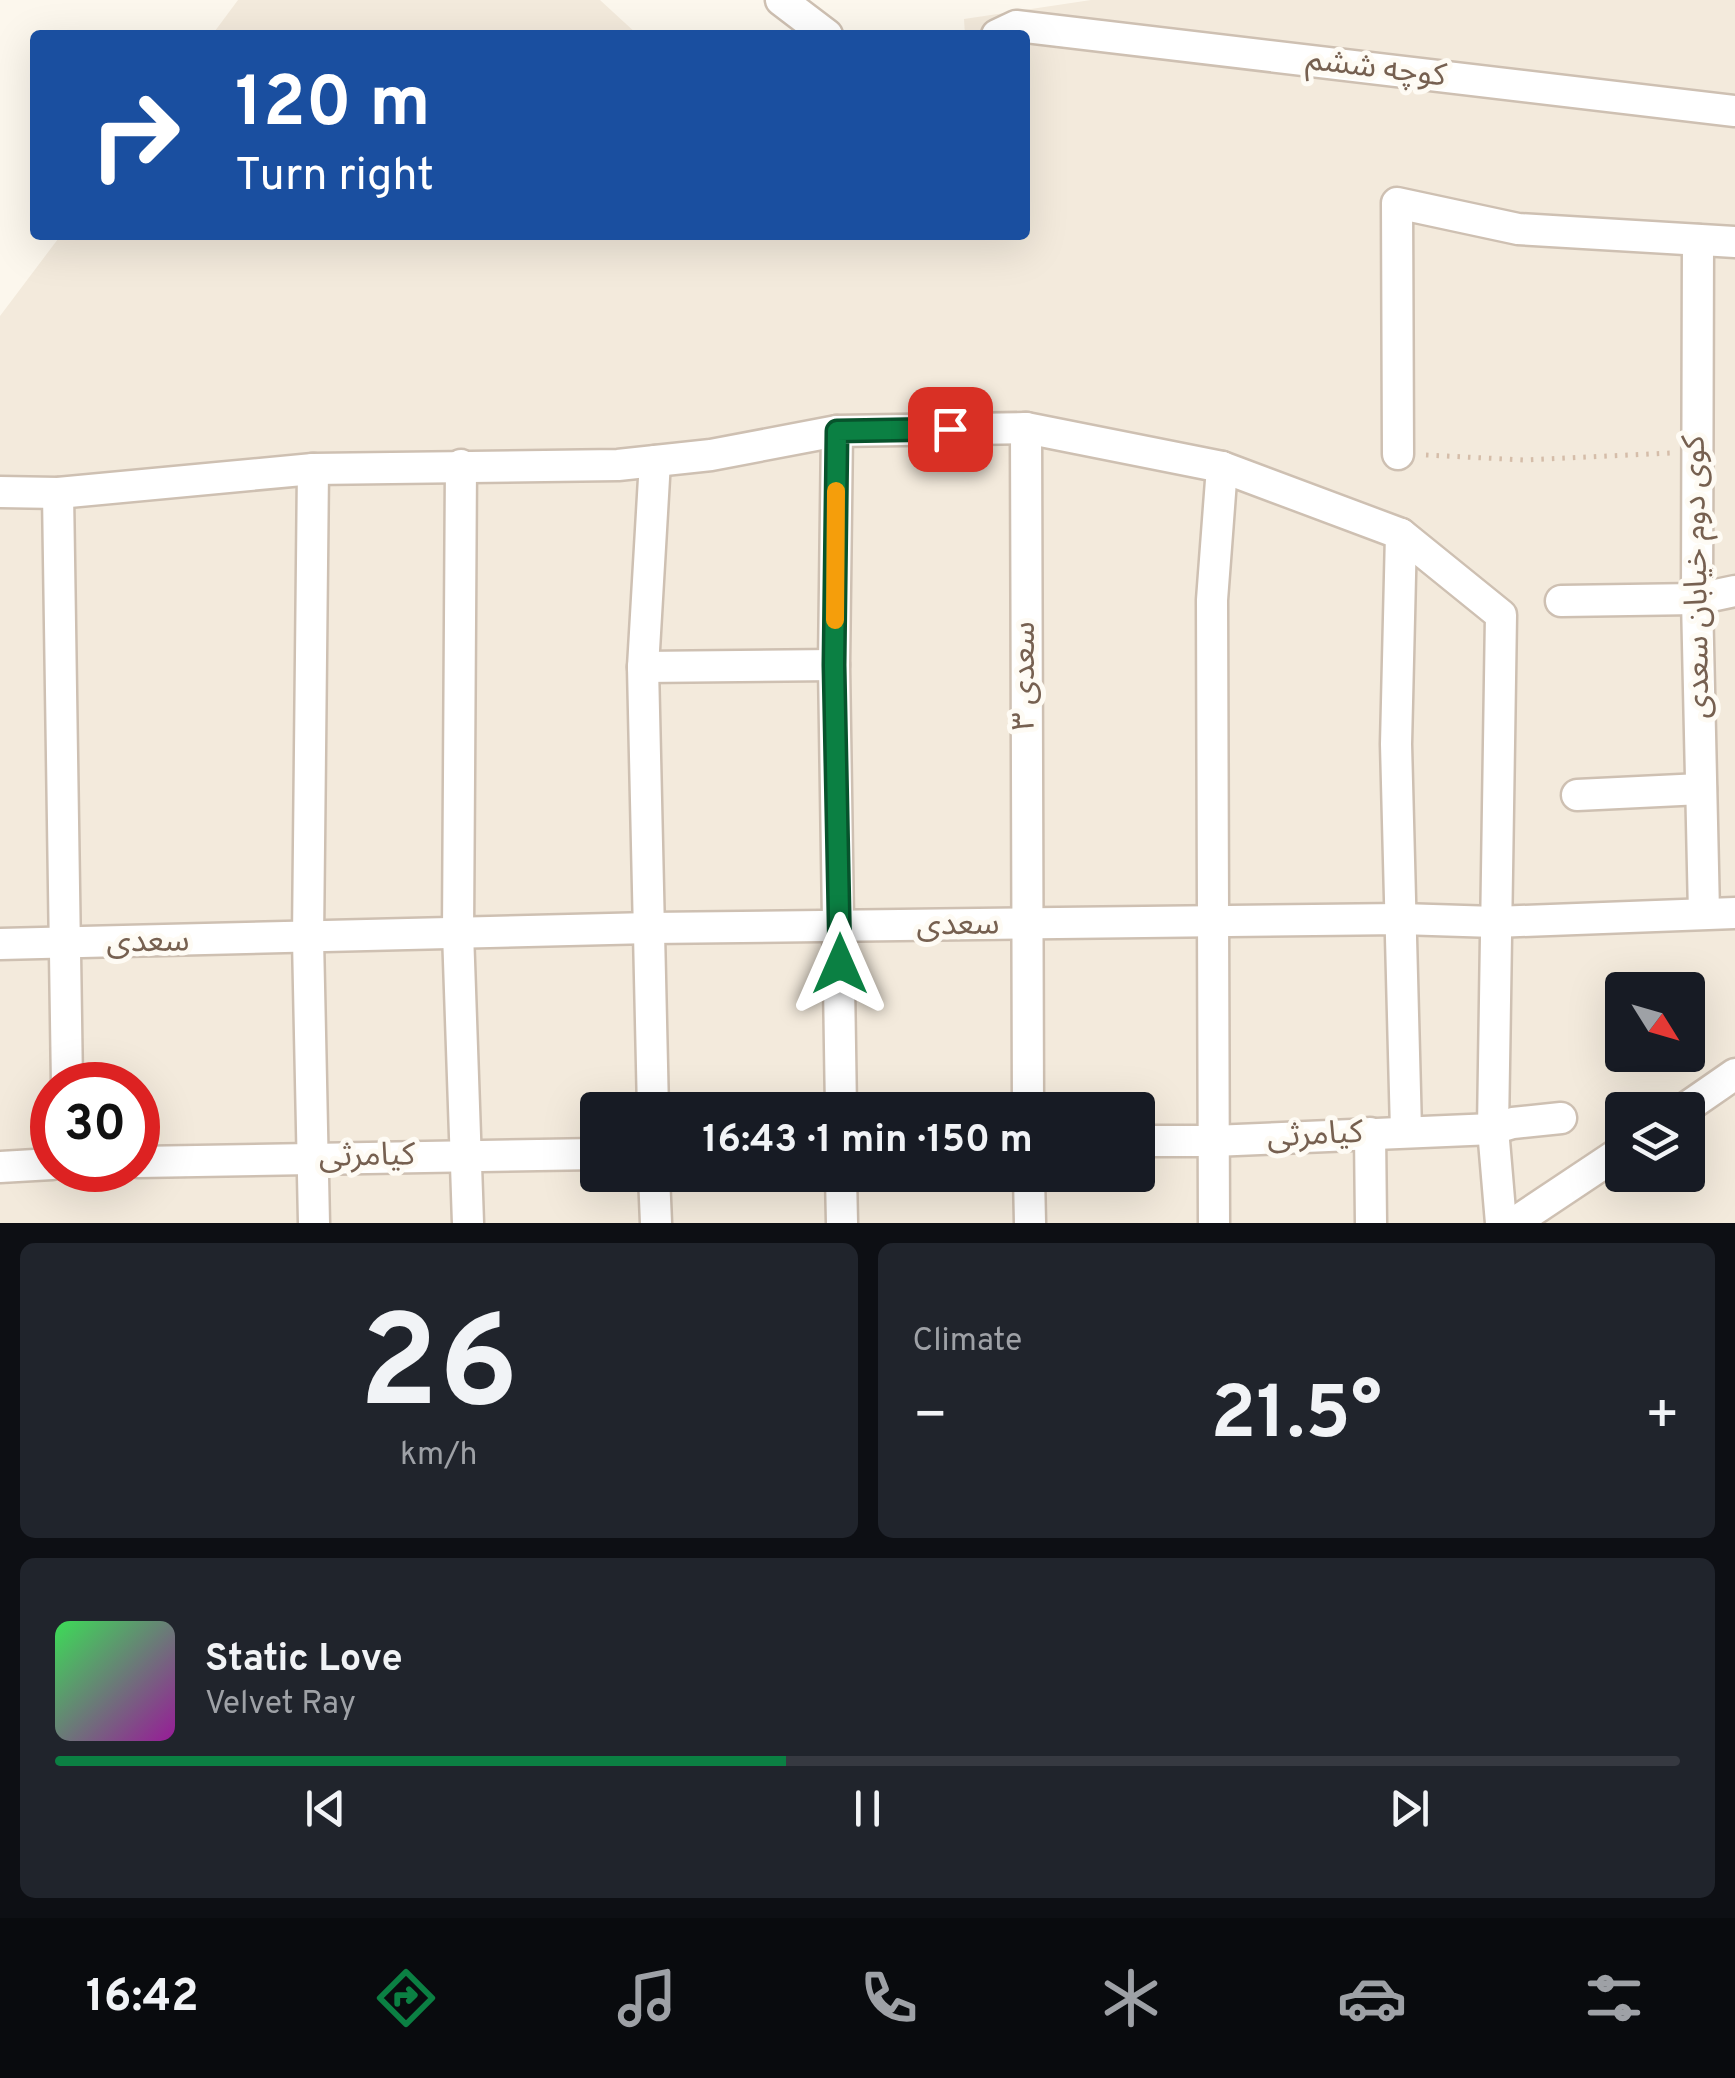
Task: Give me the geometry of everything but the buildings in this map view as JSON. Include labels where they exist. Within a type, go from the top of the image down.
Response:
[{"type":"street","points":[[781,0],[820,30]]},
{"type":"street","name":"کوچه ششم","points":[[1030,33],[1735,111]]},
{"type":"street","points":[[1398,454],[1397,203],[1518,230],[1735,242]]},
{"type":"street","name":"کوی دوم خیابان سعدی","points":[[1698,240],[1696,600],[1704,913]]},
{"type":"street","points":[[0,492],[58,494],[314,469],[618,465],[711,454],[837,431],[1026,428],[1222,467],[1400,534],[1500,616],[1493,1129],[1501,1223]]},
{"type":"street","name":"سعدی ۳","points":[[1026,428],[1028,1092]]},
{"type":"street","points":[[837,431],[834,665],[840,1092]]},
{"type":"street","points":[[653,1092],[643,667],[656,461]]},
{"type":"street","points":[[461,465],[458,932],[468,1223]]},
{"type":"street","points":[[1214,1223],[1210,922],[1212,600],[1222,467]]},
{"type":"street","points":[[314,469],[308,939],[314,1223]]},
{"type":"street","points":[[58,494],[67,1062]]},
{"type":"street","points":[[1400,534],[1396,744],[1406,1130]]},
{"type":"street","points":[[1561,601],[1696,600],[1735,591]]},
{"type":"street","points":[[643,667],[834,665]]},
{"type":"street","points":[[1577,795],[1701,789]]},
{"type":"street","name":"سعدی","points":[[0,944],[650,928],[1402,919],[1495,922],[1735,912]]},
{"type":"street","points":[[1705,1095],[1735,1074]]},
{"type":"street","name":"کیامرثی","points":[[1155,1141],[1493,1129],[1514,1122],[1561,1118]]},
{"type":"street","points":[[1370,1133],[1371,1223]]},
{"type":"street","name":"کیامرثی","points":[[160,1162],[580,1154]]},
{"type":"street","points":[[1514,1223],[1605,1163]]},
{"type":"street","points":[[0,1167],[30,1165]]},
{"type":"street","points":[[655,1192],[656,1223]]},
{"type":"street","points":[[841,1192],[842,1223]]},
{"type":"street","points":[[1029,1192],[1030,1223]]},
{"type":"path","points":[[1398,454],[1524,460],[1696,452]]},
{"type":"shaded area","points":[[238,0],[600,0],[633,30],[216,30]]},
{"type":"shaded area","points":[[1091,0],[1735,0],[1735,1223],[0,1223],[0,316],[57,240],[1030,240],[1030,30],[965,30],[964,19]]},
{"type":"slow traffic","points":[[835,620],[836,491]]},
{"type":"route","points":[[840,964],[834,665],[837,431],[950,429]]}]
